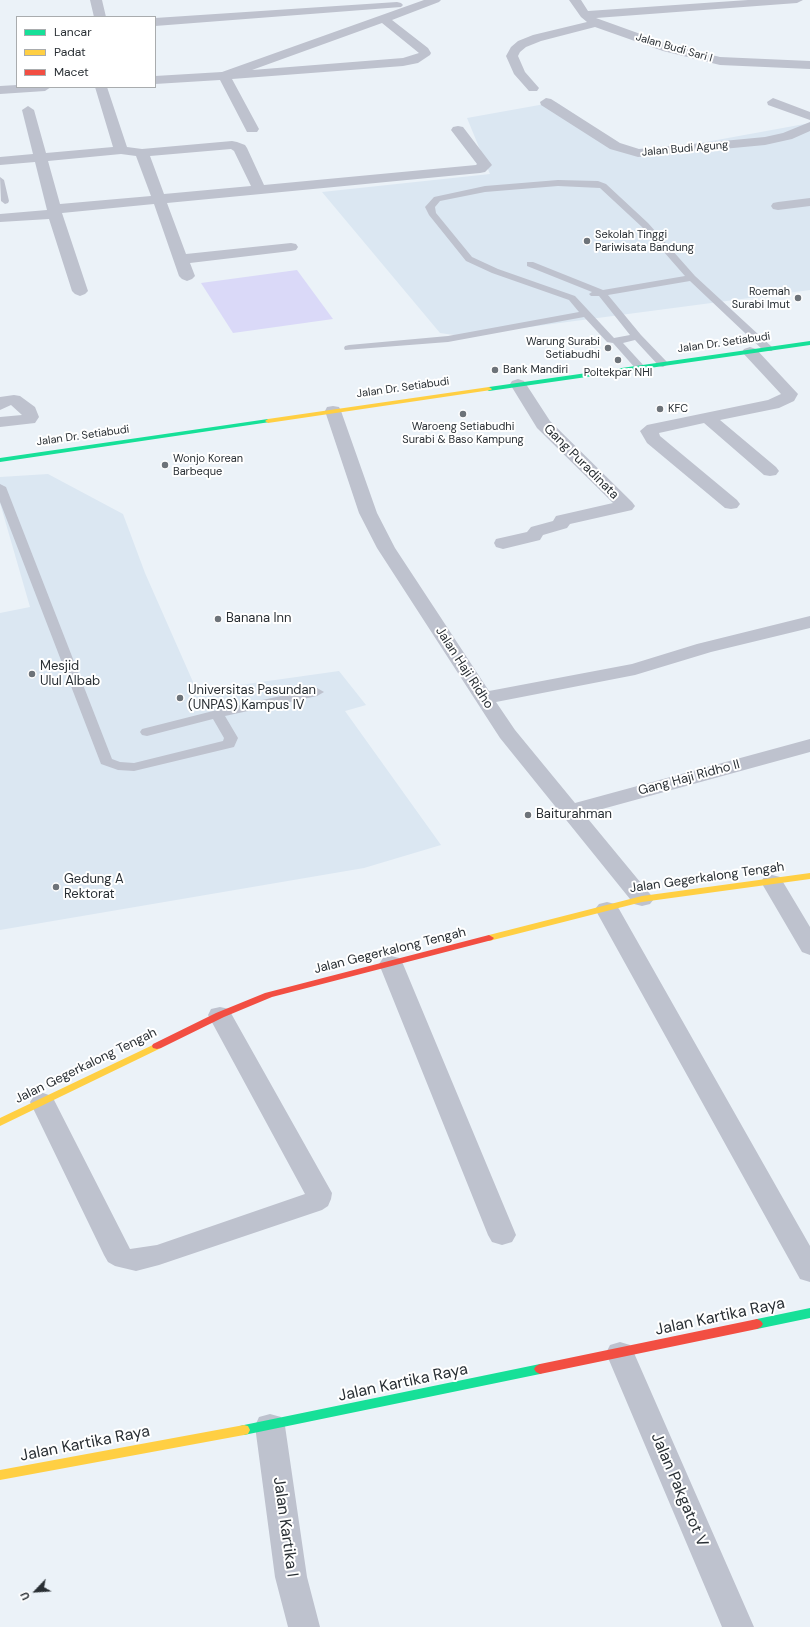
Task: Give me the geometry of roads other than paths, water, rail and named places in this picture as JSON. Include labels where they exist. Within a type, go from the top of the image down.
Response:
[{"type":"street","points":[[96,0],[100,16]]},
{"type":"street","name":"Jalan Budi Sari I","points":[[575,0],[585,16],[596,23],[667,48],[720,61],[810,65]]},
{"type":"street","points":[[585,16],[797,0]]},
{"type":"street","points":[[224,76],[431,1]]},
{"type":"street","points":[[156,22],[431,1]]},
{"type":"street","points":[[156,80],[403,62],[414,60],[424,55],[425,53],[422,48],[382,18]]},
{"type":"street","points":[[533,88],[520,74],[515,64],[512,56],[515,50],[522,44],[537,38],[596,23]]},
{"type":"street","points":[[224,76],[252,129]]},
{"type":"street","points":[[0,90],[31,88]]},
{"type":"street","points":[[101,88],[121,150]]},
{"type":"street","name":"Jalan Budi Agung","points":[[546,102],[615,146],[638,153],[765,141],[787,136],[810,126]]},
{"type":"street","points":[[773,102],[810,116]]},
{"type":"street","points":[[28,110],[54,211],[80,291]]},
{"type":"street","points":[[0,218],[158,200],[480,169],[485,165],[458,130]]},
{"type":"street","points":[[0,161],[121,150],[142,153],[237,146],[240,148],[260,191]]},
{"type":"street","points":[[142,153],[187,276]]},
{"type":"street","points":[[778,206],[810,202]]},
{"type":"street","points":[[182,259],[291,247]]},
{"type":"street","name":"Jalan Dr. Setiabudi","points":[[0,460],[810,343]]},
{"type":"street","points":[[731,504],[650,436],[649,431],[774,404],[790,394],[750,352]]},
{"type":"street","name":"Gang Puradinata","points":[[503,543],[533,536],[537,531],[561,524],[562,520],[626,506],[543,424],[518,384]]},
{"type":"street","points":[[0,405],[5,401],[14,400],[29,411],[31,417],[29,419],[0,422]]},
{"type":"street","name":"Jalan Haji Ridho","points":[[333,411],[368,513],[386,548],[507,734],[642,899]]},
{"type":"street","points":[[709,419],[770,471]]},
{"type":"street","points":[[484,698],[635,668],[704,648],[810,622]]},
{"type":"street","name":"Gang Haji Ridho II","points":[[569,811],[810,745]]},
{"type":"street","name":"Jalan Gegerkalong Tengah","points":[[0,1122],[220,1015],[269,995],[642,899],[810,876]]},
{"type":"street","points":[[772,882],[810,947]]},
{"type":"street","points":[[607,909],[810,1271]]},
{"type":"street","points":[[391,964],[502,1235]]},
{"type":"street","points":[[43,1102],[118,1255],[125,1259],[136,1260],[159,1255],[312,1203],[318,1199],[319,1193],[220,1015]]},
{"type":"street","name":"Jalan Kartika Raya","points":[[0,1476],[183,1440],[270,1426],[810,1313]]},
{"type":"street","name":"Jalan Pakgatot V","points":[[620,1353],[738,1627]]},
{"type":"street","name":"Jalan Kartika I","points":[[270,1426],[291,1577],[304,1627]]},
{"type":"lane","points":[[0,180],[6,201]]},
{"type":"lane","points":[[637,337],[616,341],[611,340],[572,298],[494,271],[469,259],[432,212],[430,207],[432,203],[437,199],[485,189],[558,183],[598,184],[603,186],[645,225],[692,278],[768,349]]},
{"type":"lane","points":[[530,264],[601,292],[637,337],[663,364]]},
{"type":"lane","points":[[572,298],[692,278]]},
{"type":"lane","points":[[349,348],[448,339],[587,313]]},
{"type":"lane","points":[[616,341],[640,367]]},
{"type":"lane","points":[[0,487],[106,761],[118,766],[134,767],[229,744],[231,738],[217,714]]},
{"type":"lane","points":[[147,732],[217,714],[317,692]]},
{"type":"place","name":"Sekolah Tinggi Pariwisata Bandung","points":[[587,241]]},
{"type":"place","name":"Roemah Surabi Imut","points":[[798,298]]},
{"type":"place","name":"Warung Surabi Setiabudhi","points":[[608,348]]},
{"type":"place","name":"Poltekpar NHI","points":[[618,360]]},
{"type":"place","name":"Bank Mandiri","points":[[495,370]]},
{"type":"place","name":"KFC","points":[[660,409]]},
{"type":"place","name":"Waroeng Setiabudhi Surabi & Baso Kampung","points":[[463,414]]},
{"type":"place","name":"Wonjo Korean Barbeque","points":[[165,465]]},
{"type":"place","name":"Banana Inn","points":[[218,619]]},
{"type":"place","name":"Mesjid Ulul Albab","points":[[32,674]]},
{"type":"place","name":"Universitas Pasundan (UNPAS) Kampus IV","points":[[180,698]]},
{"type":"place","name":"Baiturahman","points":[[528,815]]},
{"type":"place","name":"Gedung A Rektorat","points":[[56,887]]}]
